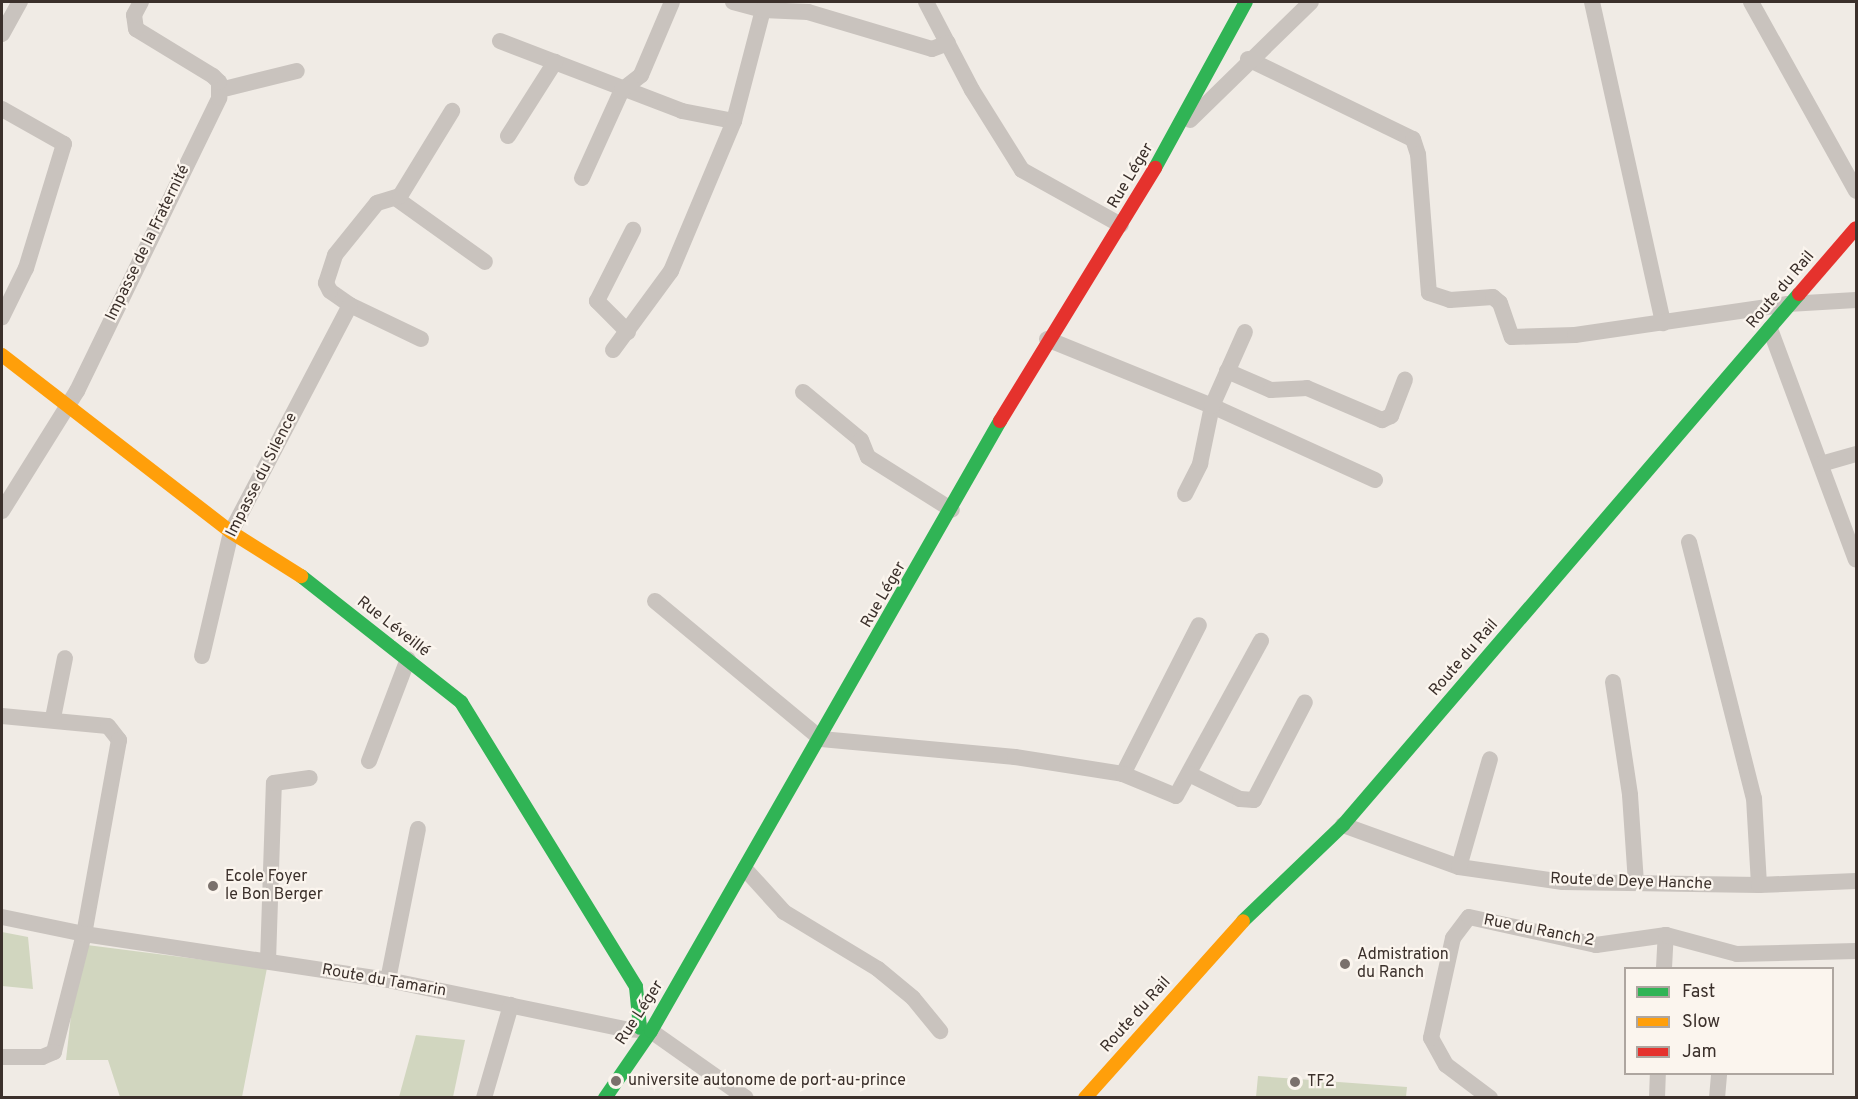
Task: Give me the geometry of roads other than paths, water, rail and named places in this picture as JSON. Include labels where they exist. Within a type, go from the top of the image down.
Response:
[{"type":"street","points":[[2,34],[20,2]]},
{"type":"street","points":[[141,2],[134,15],[136,29],[213,76],[220,90],[297,71]]},
{"type":"street","points":[[582,178],[622,90],[641,75],[672,2]]},
{"type":"street","points":[[733,2],[763,10],[808,12],[932,49],[948,43]]},
{"type":"street","points":[[926,2],[1022,170],[1121,225]]},
{"type":"street","name":"Rue Léger","points":[[605,1098],[745,869],[821,739],[1047,339],[1175,136],[1188,106],[1246,2]]},
{"type":"street","points":[[1175,136],[1248,59],[1311,2]]},
{"type":"street","points":[[1592,2],[1663,323]]},
{"type":"street","points":[[1751,2],[1857,191]]},
{"type":"street","points":[[613,350],[671,271],[734,121],[763,10]]},
{"type":"street","points":[[500,41],[622,90],[682,111],[734,121]]},
{"type":"street","points":[[1248,59],[1413,139],[1418,154],[1428,285],[1433,297],[1450,300],[1493,297],[1500,303],[1509,333],[1517,338],[1663,323],[1788,304],[1857,300]]},
{"type":"street","points":[[508,136],[555,62]]},
{"type":"street","name":"Impasse de la Fraternité","points":[[2,511],[65,406],[77,391],[220,90]]},
{"type":"street","points":[[2,109],[64,144],[26,268],[2,317]]},
{"type":"street","points":[[397,199],[452,111]]},
{"type":"street","points":[[421,339],[350,305],[330,291],[327,272],[335,255],[376,203],[397,199],[485,262]]},
{"type":"street","name":"Route du Rail","points":[[1085,1098],[1252,911],[1343,825],[1770,329],[1788,304],[1857,228]]},
{"type":"street","points":[[628,332],[597,301],[633,230]]},
{"type":"street","name":"Impasse du Silence","points":[[202,656],[231,532],[350,305]]},
{"type":"street","points":[[1770,329],[1857,560]]},
{"type":"street","points":[[1185,494],[1200,464],[1212,406],[1245,332]]},
{"type":"street","points":[[1047,339],[1212,406],[1375,480]]},
{"type":"street","name":"Rue Léveillé","points":[[2,355],[65,406],[231,532],[305,579],[461,702],[636,987],[645,1030]]},
{"type":"street","points":[[1227,371],[1271,390],[1307,388],[1382,420],[1394,410],[1405,380]]},
{"type":"street","points":[[803,392],[861,440],[868,457],[952,510]]},
{"type":"street","points":[[1821,464],[1857,454]]},
{"type":"street","points":[[1689,542],[1754,798],[1759,885]]},
{"type":"street","points":[[655,601],[821,739],[1015,757],[1123,774],[1176,796],[1261,641]]},
{"type":"street","points":[[1123,774],[1199,625]]},
{"type":"street","points":[[53,718],[65,658]]},
{"type":"street","points":[[369,761],[408,659]]},
{"type":"street","points":[[1613,682],[1630,795],[1636,883]]},
{"type":"street","points":[[1189,774],[1240,799],[1254,800],[1305,702]]},
{"type":"street","points":[[2,716],[53,718],[108,726],[119,740],[84,934],[54,1052],[42,1057],[2,1057]]},
{"type":"street","points":[[1459,867],[1490,759]]},
{"type":"street","points":[[268,962],[274,783],[310,778]]},
{"type":"street","name":"Route de Deye Hanche","points":[[1343,825],[1459,867],[1563,882],[1759,885],[1857,881]]},
{"type":"street","points":[[388,980],[418,829]]},
{"type":"street","points":[[745,869],[784,912],[878,969],[913,998],[940,1031]]},
{"type":"street","name":"Route du Tamarin","points":[[2,917],[84,934],[388,980],[625,1029],[645,1030]]},
{"type":"street","name":"Rue du Ranch 2","points":[[1490,1098],[1446,1065],[1431,1038],[1453,938],[1469,917],[1596,945],[1666,934],[1736,961],[1857,951]]},
{"type":"street","points":[[1664,967],[1666,934]]},
{"type":"street","points":[[484,1098],[511,1005]]},
{"type":"street","points":[[645,1030],[746,1098]]},
{"type":"street","points":[[1657,1098],[1658,1075]]},
{"type":"street","points":[[1717,1098],[1719,1075]]},
{"type":"place","name":"Ecole Foyer le Bon Berger","points":[[213,886]]},
{"type":"place","name":"Admistration du Ranch","points":[[1345,964]]},
{"type":"place","name":"universite autonome de port-au-prince","points":[[616,1081]]},
{"type":"place","name":"TF2","points":[[1295,1082]]}]
